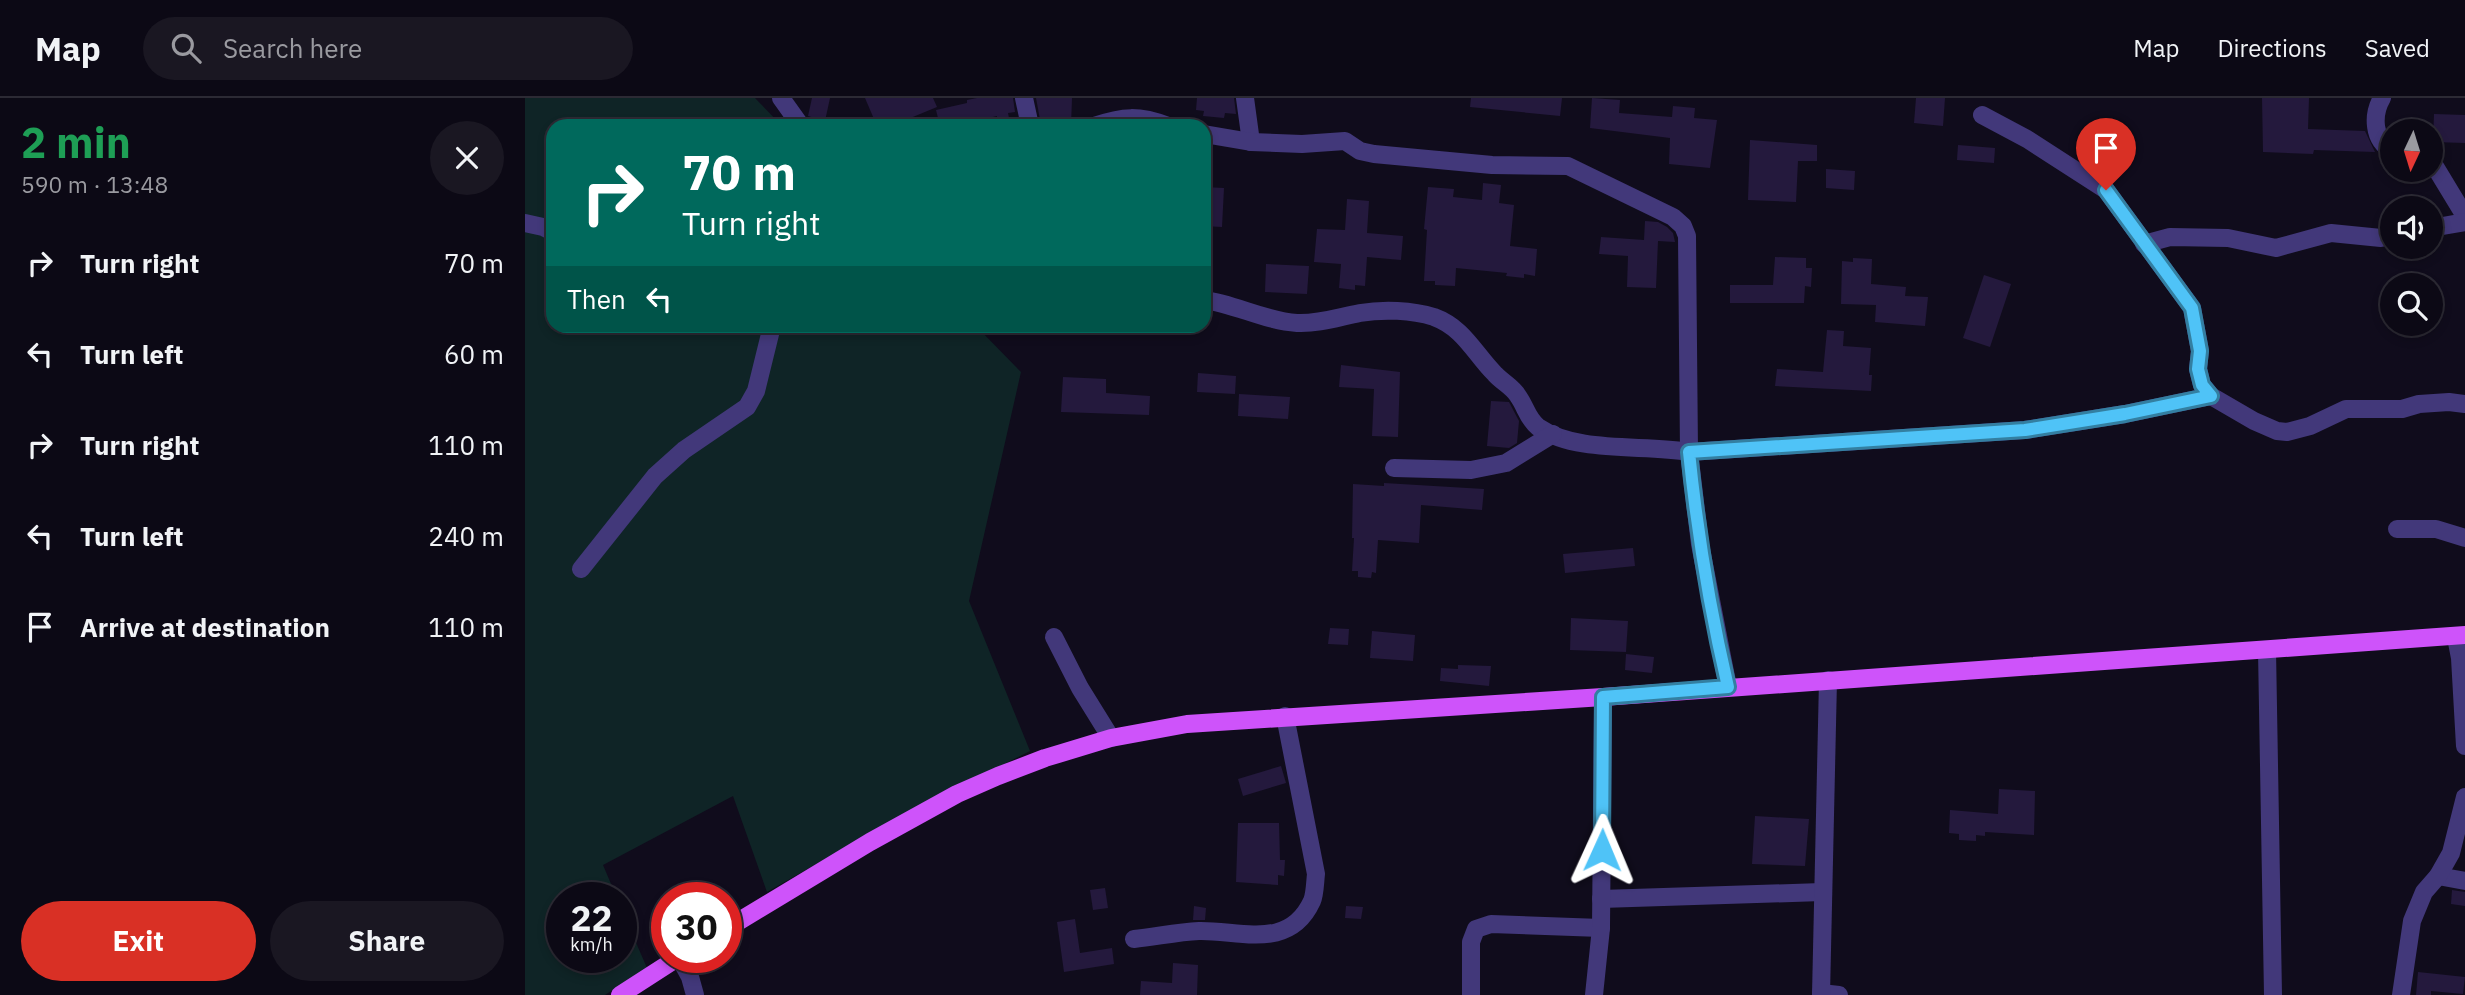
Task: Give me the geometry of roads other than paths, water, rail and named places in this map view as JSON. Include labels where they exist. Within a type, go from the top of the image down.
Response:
[{"type":"main road","points":[[742,919],[870,842],[957,794],[1045,758],[1111,738],[1187,724],[2461,636]]},
{"type":"main road","points":[[620,995],[654,973]]},
{"type":"street","points":[[781,98],[796,119]]},
{"type":"street","points":[[1024,98],[1028,119]]},
{"type":"street","points":[[1245,98],[1251,142]]},
{"type":"street","points":[[2380,139],[2375,113],[2382,98]]},
{"type":"street","points":[[1982,115],[2046,151],[2106,190],[2192,308],[2200,351],[2198,369],[2202,385],[2211,396],[2254,421],[2277,431],[2287,432],[2310,426],[2346,409],[2393,410],[2419,404],[2465,404]]},
{"type":"street","points":[[1122,119],[1150,119]]},
{"type":"street","points":[[1211,135],[1251,142],[1302,144],[1345,141],[1360,151],[1374,154],[1492,165],[1568,166],[1673,218],[1683,226],[1687,236],[1689,452],[1700,544],[1728,687]]},
{"type":"street","points":[[2443,181],[2465,219],[2443,225]]},
{"type":"street","points":[[525,223],[546,228]]},
{"type":"street","points":[[2144,244],[2170,237],[2228,238],[2276,248],[2331,233],[2380,238]]},
{"type":"street","points":[[1211,302],[1299,323],[1338,319],[1360,313],[1385,312],[1412,312],[1435,318],[1467,338],[1496,375],[1518,395],[1530,420],[1553,434],[1587,444],[1668,448],[1689,452],[2025,430],[2125,414],[2211,396]]},
{"type":"street","points":[[581,569],[655,476],[684,450],[747,407],[756,391],[770,333]]},
{"type":"street","points":[[1395,468],[1471,470],[1506,463],[1553,434]]},
{"type":"street","points":[[2397,529],[2436,529],[2465,538]]},
{"type":"street","points":[[2461,636],[2465,746]]},
{"type":"street","points":[[1054,637],[1080,688],[1111,738]]},
{"type":"street","points":[[2267,650],[2273,995]]},
{"type":"street","points":[[1827,994],[1822,892],[1828,680]]},
{"type":"street","points":[[1594,995],[1601,928],[1603,697]]},
{"type":"street","points":[[1133,939],[1200,931],[1263,936],[1281,931],[1297,922],[1312,900],[1316,874],[1285,716]]},
{"type":"street","points":[[2400,995],[2412,921],[2424,892],[2438,876],[2451,853],[2465,797]]},
{"type":"street","points":[[2438,876],[2465,881]]},
{"type":"street","points":[[1601,899],[1822,892]]},
{"type":"street","points":[[1471,995],[1471,942],[1476,929],[1490,924],[1601,928]]},
{"type":"street","points":[[687,973],[695,995]]}]
